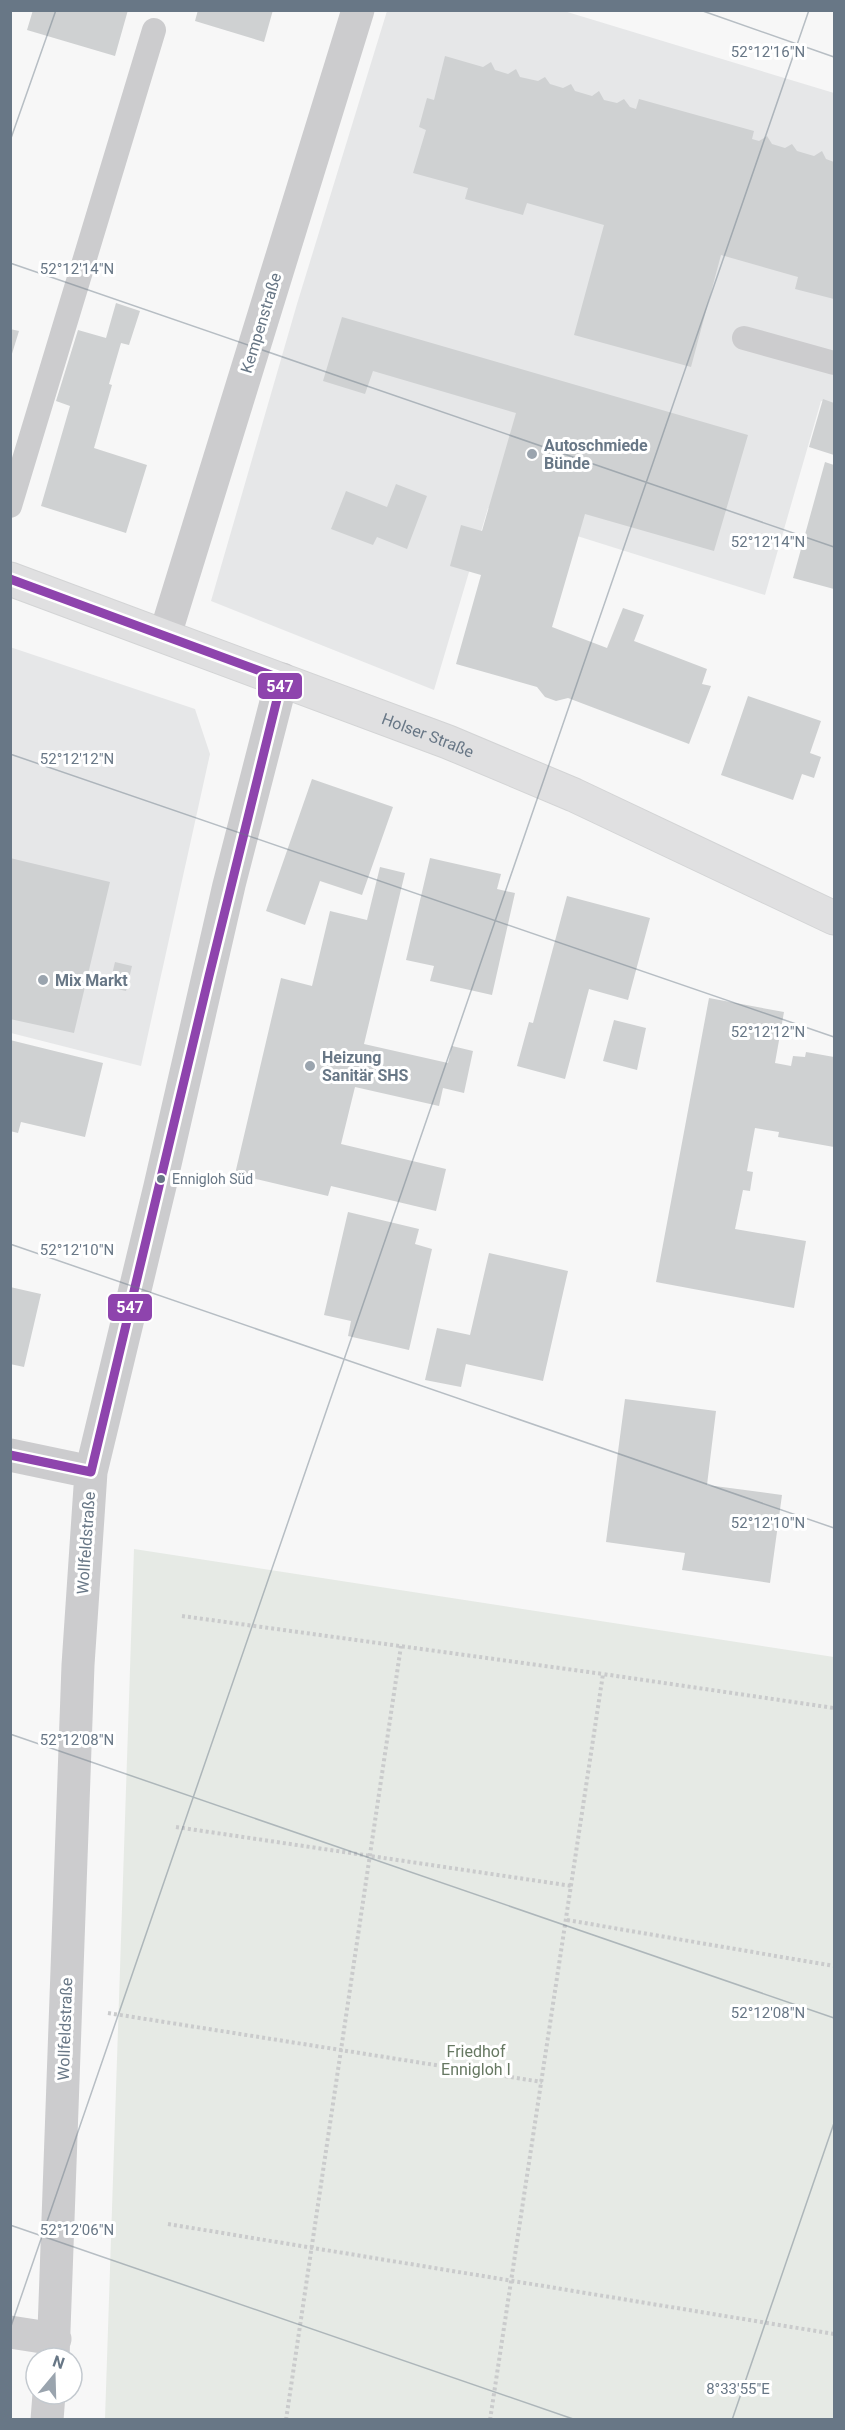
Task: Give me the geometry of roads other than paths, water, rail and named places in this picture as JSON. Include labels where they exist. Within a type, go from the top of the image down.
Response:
[{"type":"main road","name":"Holser Straße","points":[[10,579],[448,742],[574,795],[833,911]]},
{"type":"street","name":"Kempenstraße","points":[[165,635],[358,10]]},
{"type":"street","name":"Wollfeldstraße","points":[[54,2346],[78,1665],[91,1472],[229,885],[282,679]]},
{"type":"street","points":[[10,1455],[91,1472]]},
{"type":"street","points":[[10,2332],[46,2346]]},
{"type":"lane","points":[[10,506],[154,30]]},
{"type":"lane","points":[[744,338],[834,363]]},
{"type":"place","name":"Autoschmiede Bünde","points":[[532,454]]},
{"type":"place","name":"Mix Markt","points":[[43,980]]},
{"type":"place","name":"Heizung Sanitär SHS","points":[[310,1066]]},
{"type":"place","name":"Ennigloh Süd","points":[[161,1179]]},
{"type":"park label","name":"Friedhof Ennigloh I","points":[[476,2060]]}]
